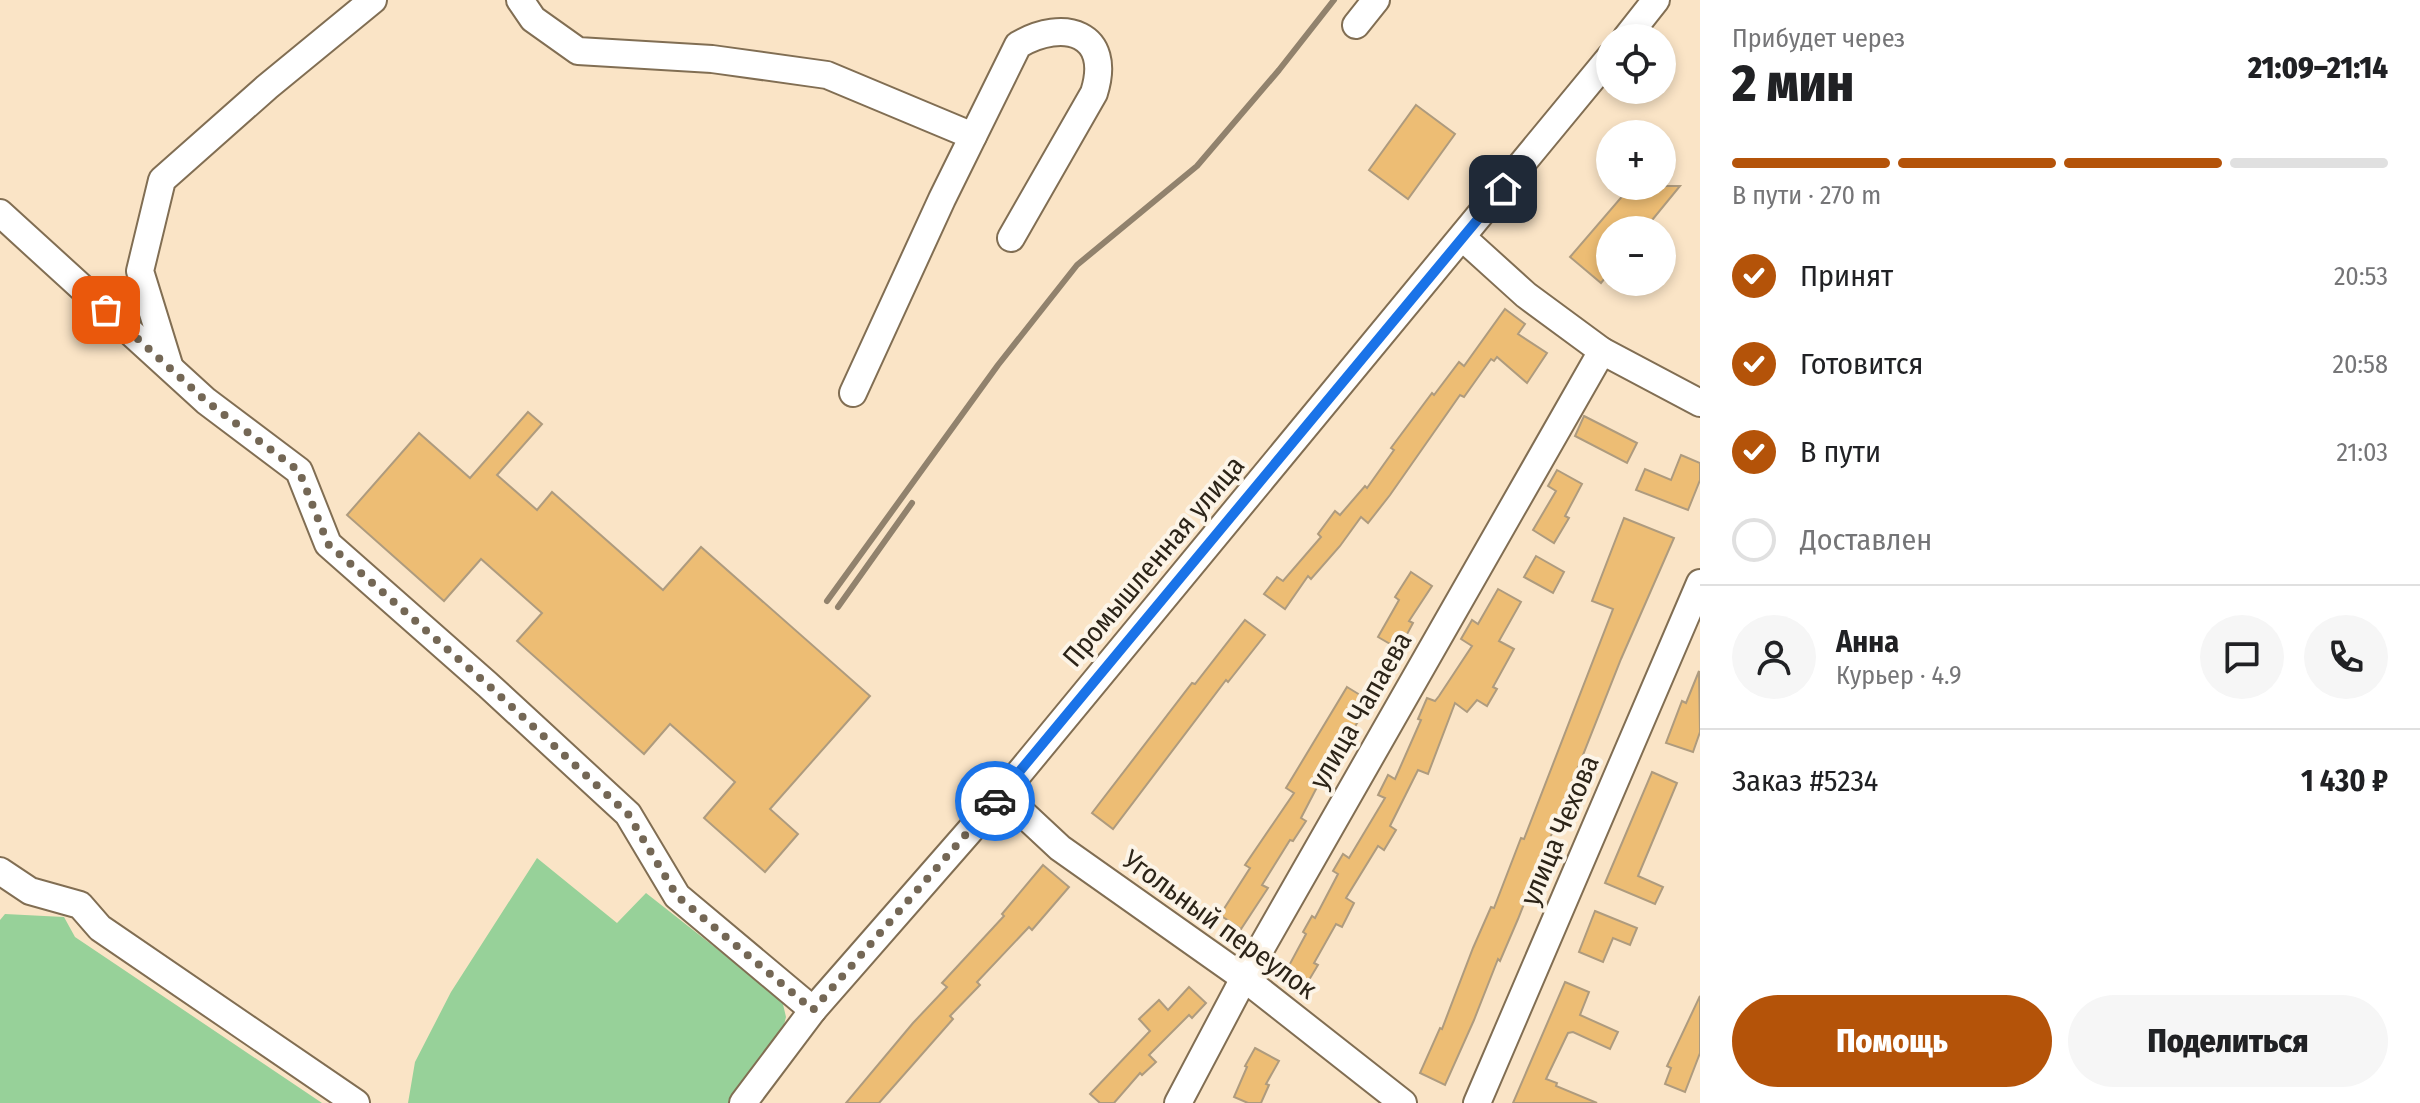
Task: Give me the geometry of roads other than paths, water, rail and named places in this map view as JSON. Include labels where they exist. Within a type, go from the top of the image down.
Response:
[{"type":"street","points":[[170,369],[140,271],[162,180],[373,0]]},
{"type":"street","points":[[520,0],[533,19],[578,51],[712,59],[827,75],[973,136]]},
{"type":"street","points":[[1356,25],[1376,0]]},
{"type":"street","points":[[1637,24],[1656,0]]},
{"type":"street","points":[[853,393],[1018,45],[1030,37],[1068,32],[1090,44],[1099,56],[1100,74],[1094,93],[1011,238]]},
{"type":"street","name":"Промышленная улица","points":[[743,1103],[813,1010],[1002,794],[1596,74]]},
{"type":"street","points":[[0,213],[206,401],[299,471],[328,544],[628,814],[677,896],[813,1010]]},
{"type":"street","points":[[1463,238],[1526,295],[1602,351],[1700,403]]},
{"type":"street","name":"улица Чапаева","points":[[1178,1103],[1244,978],[1602,351]]},
{"type":"street","name":"улица Чехова","points":[[1477,1103],[1700,583]]},
{"type":"street","name":"Угольный переулок","points":[[1002,794],[1060,848],[1244,978],[1403,1103]]},
{"type":"street","points":[[0,871],[30,891],[80,905],[100,928],[356,1103]]},
{"type":"railway","points":[[827,601],[998,365],[1077,265],[1197,166],[1334,0]]},
{"type":"railway","points":[[838,607],[912,503]]}]
